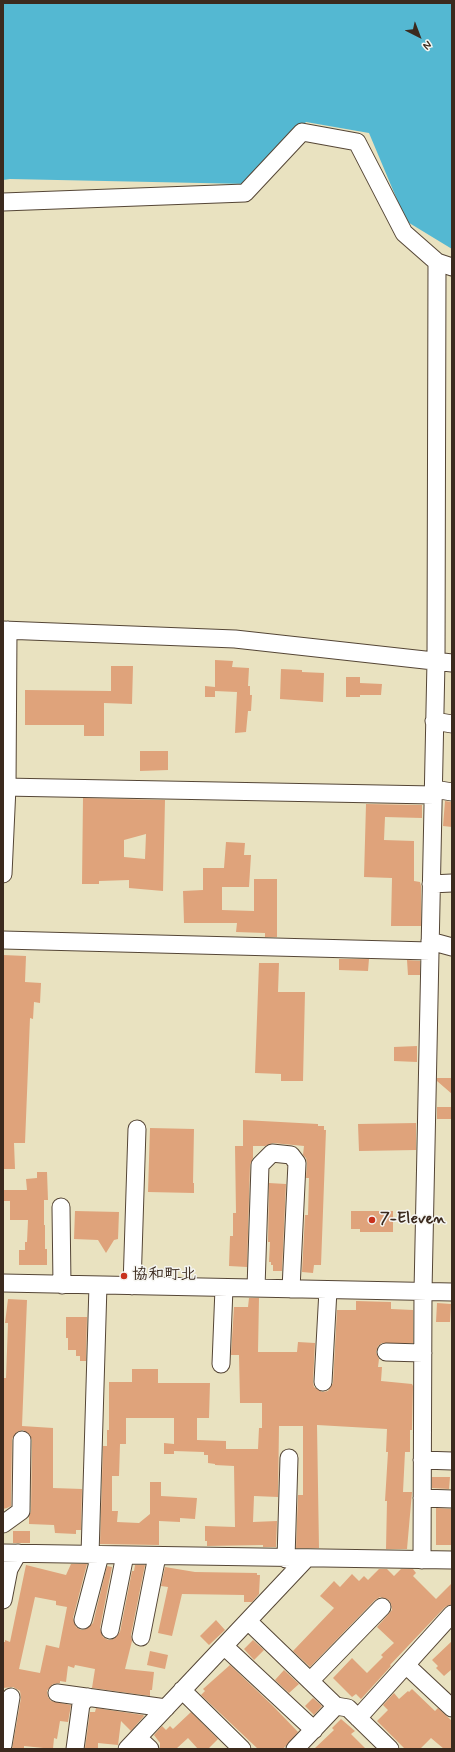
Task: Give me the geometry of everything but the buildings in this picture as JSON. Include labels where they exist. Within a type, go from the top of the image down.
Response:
[{"type":"street","points":[[3,202],[245,193],[302,132],[357,142],[404,233],[444,264],[444,662],[434,721],[434,792],[423,1291],[422,1560]]},
{"type":"street","points":[[3,874],[5,787],[5,630],[234,639],[444,662]]},
{"type":"street","points":[[434,721],[452,724]]},
{"type":"street","points":[[5,787],[452,792]]},
{"type":"street","points":[[431,884],[452,884]]},
{"type":"street","points":[[3,940],[452,947]]},
{"type":"street","points":[[132,1286],[137,1129]]},
{"type":"street","points":[[256,1288],[260,1165],[272,1153],[291,1155],[297,1163],[291,1289]]},
{"type":"street","points":[[61,1207],[62,1285]]},
{"type":"street","points":[[3,1283],[452,1292]]},
{"type":"street","points":[[83,1620],[95,1555],[98,1285]]},
{"type":"street","points":[[221,1364],[224,1288]]},
{"type":"street","points":[[323,1382],[328,1290]]},
{"type":"street","points":[[386,1352],[423,1353]]},
{"type":"street","points":[[3,1524],[21,1511],[22,1440]]},
{"type":"street","points":[[286,1558],[289,1458]]},
{"type":"street","points":[[422,1460],[452,1461]]},
{"type":"street","points":[[422,1498],[452,1499]]},
{"type":"street","points":[[3,1600],[9,1569],[10,1553],[306,1559],[452,1560]]},
{"type":"street","points":[[110,1630],[125,1555]]},
{"type":"street","points":[[141,1637],[157,1556]]},
{"type":"street","points":[[138,1745],[166,1708],[182,1690],[306,1559]]},
{"type":"street","points":[[310,1681],[382,1607]]},
{"type":"street","points":[[358,1718],[452,1614]]},
{"type":"street","points":[[248,1620],[336,1706],[348,1708],[390,1749]]},
{"type":"street","points":[[224,1646],[314,1730]]},
{"type":"street","points":[[406,1665],[452,1708]]},
{"type":"street","points":[[182,1690],[242,1749]]},
{"type":"street","points":[[57,1693],[166,1708]]},
{"type":"street","points":[[3,1745],[11,1697]]},
{"type":"street","points":[[75,1749],[81,1704],[88,1697]]},
{"type":"street","points":[[295,1749],[336,1706]]},
{"type":"water","points":[[3,3],[452,3],[452,249],[406,221],[369,133],[306,122],[248,184],[3,180]]},
{"type":"place","name":"7-Eleven","points":[[372,1220]]},
{"type":"place","name":"協和町北","points":[[124,1276]]}]
